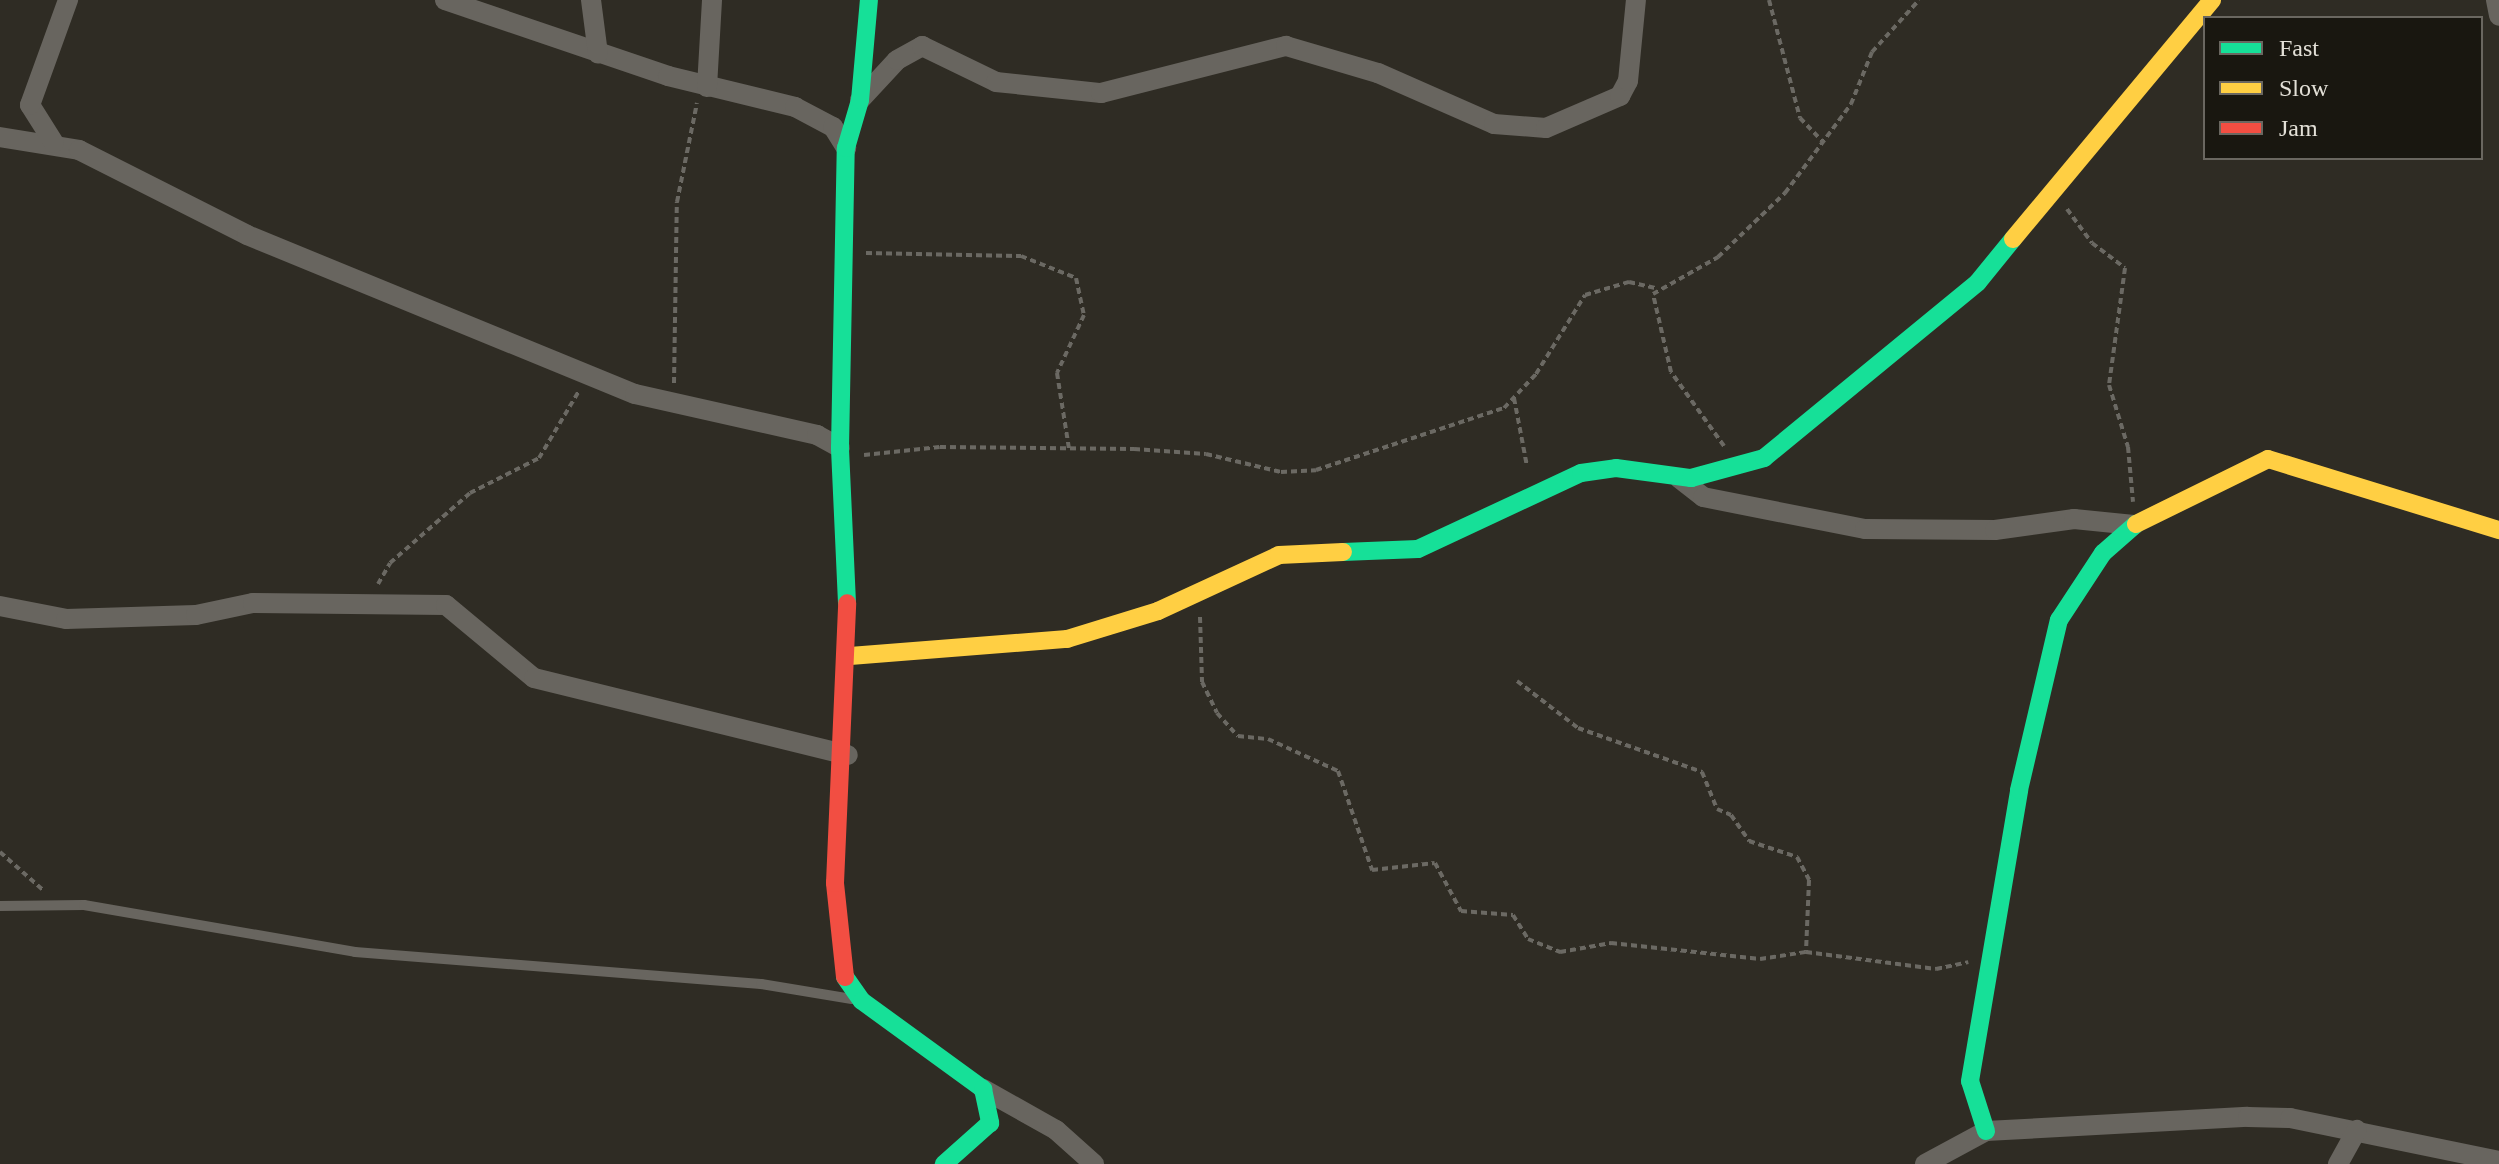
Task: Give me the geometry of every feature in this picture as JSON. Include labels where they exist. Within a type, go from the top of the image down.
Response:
[{"type":"street","points":[[54,143],[30,105],[68,0]]},
{"type":"street","points":[[445,0],[598,54],[815,116],[846,148]]},
{"type":"street","points":[[591,0],[598,54]]},
{"type":"street","points":[[704,86],[712,0]]},
{"type":"street","points":[[869,0],[860,100],[846,148],[840,448],[850,656],[848,755],[835,883],[840,970],[862,1001],[947,1056],[983,1089],[1056,1130],[1094,1164]]},
{"type":"street","points":[[860,100],[897,60],[922,46],[996,82],[1101,93],[1286,46],[1378,73],[1494,124],[1546,128],[1620,96],[1636,0]]},
{"type":"street","points":[[850,656],[1067,639],[1158,611],[1201,587],[1303,550],[1418,549],[1471,528],[1525,493],[1602,469],[1679,478],[1740,468],[1787,446],[1936,310],[1978,282],[2212,0]]},
{"type":"street","points":[[2496,0],[2499,16]]},
{"type":"street","points":[[0,137],[54,143],[247,235],[589,376],[676,406],[817,435],[840,448]]},
{"type":"street","points":[[1986,1131],[1970,1088],[2019,790],[2059,620],[2103,553],[2140,522],[2268,459],[2499,530]]},
{"type":"street","points":[[1679,478],[1703,497],[1865,529],[1995,530],[2074,519],[2140,522]]},
{"type":"street","points":[[0,606],[66,619],[196,615],[253,603],[446,605],[534,678],[848,755]]},
{"type":"street","points":[[944,1164],[990,1123],[983,1089]]},
{"type":"street","points":[[1925,1164],[1986,1131],[2248,1117],[2357,1130],[2499,1161]]},
{"type":"street","points":[[2338,1164],[2357,1130]]},
{"type":"lane","points":[[0,906],[56,903],[355,952],[761,984],[862,1001]]},
{"type":"path","points":[[1769,0],[1800,118],[1822,141]]},
{"type":"path","points":[[840,448],[850,456],[940,447],[1183,451],[1301,473],[1429,427],[1487,417],[1514,398],[1585,295],[1629,282],[1656,288],[1735,243],[1785,193],[1851,104],[1872,52],[1919,0]]},
{"type":"path","points":[[676,406],[669,336],[677,202],[704,86]]},
{"type":"path","points":[[2054,194],[2092,243],[2125,268],[2109,385],[2128,447],[2128,491],[2140,522]]},
{"type":"path","points":[[844,253],[1021,256],[1076,278],[1084,315],[1057,373],[1069,449]]},
{"type":"path","points":[[1656,288],[1671,372],[1740,468]]},
{"type":"path","points":[[367,606],[390,563],[470,493],[539,458],[589,376]]},
{"type":"path","points":[[1514,398],[1525,493]]},
{"type":"path","points":[[1201,587],[1202,682],[1217,713],[1238,736],[1268,739],[1338,771],[1372,870],[1435,863],[1461,911],[1513,915],[1528,939],[1560,952],[1598,943],[1760,959],[1806,952],[1936,969],[1991,962]]},
{"type":"path","points":[[1517,681],[1578,728],[1702,772],[1717,809],[1731,815],[1749,841],[1797,857],[1809,880],[1806,952]]},
{"type":"path","points":[[0,852],[56,903]]},
{"type":"traffic: fast","points":[[847,603],[840,448],[846,148],[860,100],[869,0]]},
{"type":"traffic: fast","points":[[1343,552],[1418,549],[1581,473],[1616,468],[1691,478],[1764,458],[1978,282],[2013,239]]},
{"type":"traffic: fast","points":[[1986,1131],[1970,1081],[2019,790],[2059,620],[2103,553],[2136,524]]},
{"type":"traffic: fast","points":[[845,977],[862,1001],[983,1089],[990,1123],[944,1164]]},
{"type":"traffic: slow","points":[[2013,239],[2212,0]]},
{"type":"traffic: slow","points":[[2136,524],[2268,459],[2499,530]]},
{"type":"traffic: slow","points":[[850,656],[1067,639],[1158,611],[1279,555],[1343,552]]},
{"type":"traffic: jam","points":[[845,977],[835,883],[847,603]]}]
